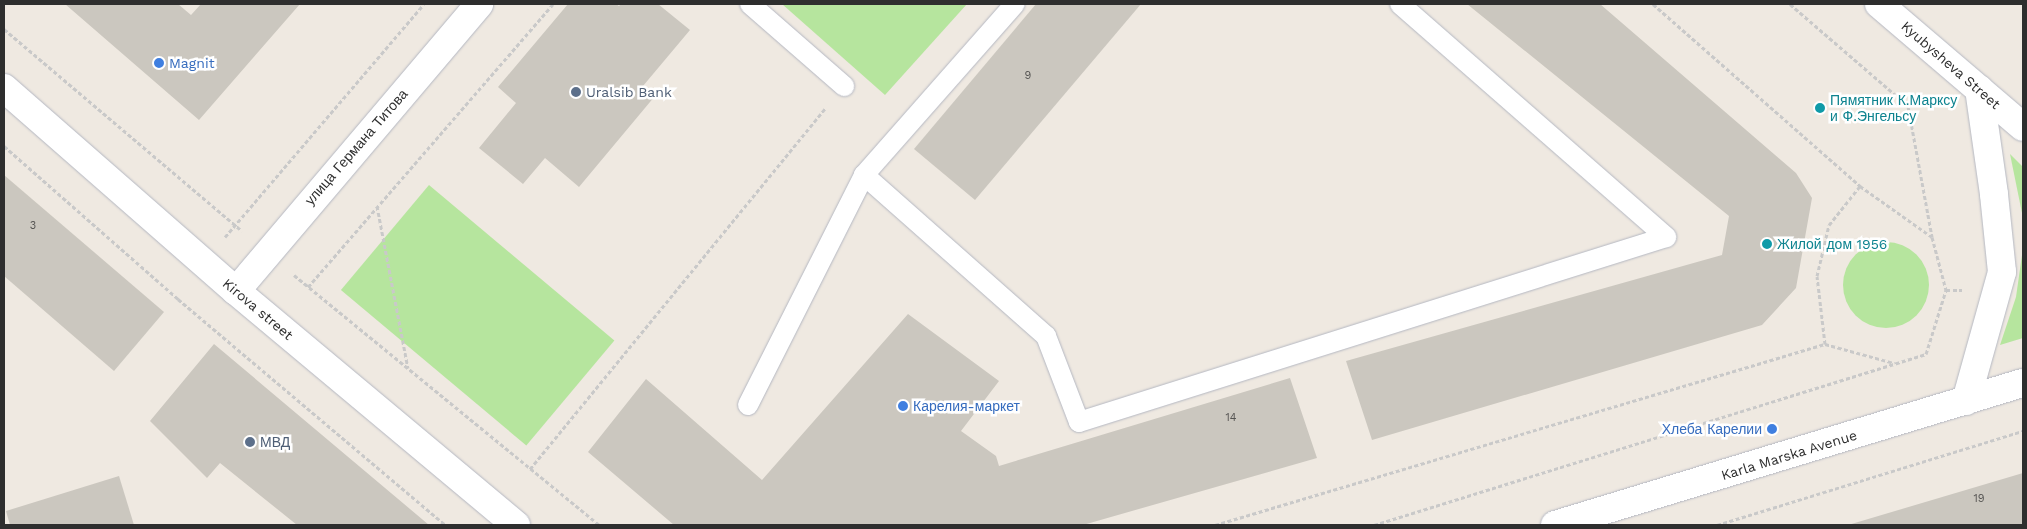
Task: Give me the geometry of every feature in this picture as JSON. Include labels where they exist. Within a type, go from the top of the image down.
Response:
[{"type":"main road","name":"улица Германа Титова","points":[[236,291],[478,4]]},
{"type":"main road","name":"Kyubysheva Street","points":[[1879,4],[2023,127]]},
{"type":"main road","name":"Kirova street","points":[[4,88],[236,291],[516,525]]},
{"type":"main road","points":[[1966,401],[2002,272],[1979,88]]},
{"type":"main road","name":"Karla Marska Avenue","points":[[1555,525],[1606,518],[2023,383]]},
{"type":"lane","points":[[750,4],[844,86]]},
{"type":"lane","points":[[748,405],[864,175],[1015,4]]},
{"type":"lane","points":[[864,175],[1046,336],[1079,422],[1666,237],[1400,4]]},
{"type":"path","points":[[236,225],[424,4]]},
{"type":"path","points":[[308,287],[553,4]]},
{"type":"path","points":[[1654,4],[1860,186],[1932,237]]},
{"type":"path","points":[[1374,525],[1926,354],[1946,290],[1932,237],[1908,106],[1790,4]]},
{"type":"path","points":[[4,30],[308,287],[599,525]]},
{"type":"path","points":[[530,469],[844,86]]},
{"type":"path","points":[[4,146],[178,299],[445,525]]},
{"type":"path","points":[[1825,344],[1817,276],[1829,224],[1860,186]]},
{"type":"path","points":[[377,206],[408,369]]},
{"type":"path","points":[[1946,290],[1998,290]]},
{"type":"path","points":[[1215,525],[1825,344],[1894,363]]},
{"type":"path","points":[[1717,525],[2023,431]]},
{"type":"green space","points":[[782,4],[967,4],[885,95]]},
{"type":"green space","points":[[2010,154],[2023,167],[2023,218]]},
{"type":"green space","points":[[429,185],[614,341],[526,446],[341,290]]},
{"type":"green space","points":[[1886,242],[1902,246],[1916,255],[1925,269],[1929,285],[1925,301],[1916,315],[1902,324],[1886,328],[1870,324],[1856,315],[1847,301],[1843,285],[1847,269],[1856,255],[1870,246]]},
{"type":"green space","points":[[2023,248],[2023,338],[2000,345],[2016,297]]},
{"type":"building","points":[[65,4],[178,4],[191,15],[201,4],[300,4],[199,120]]},
{"type":"building","name":"Uralsib Bank","points":[[568,4],[616,4],[619,6],[621,4],[658,4],[690,30],[643,86],[655,96],[579,187],[545,158],[523,184],[479,148],[516,103],[498,87]]},
{"type":"building","points":[[1036,4],[1141,4],[975,200],[914,149]]},
{"type":"building","points":[[1467,4],[1600,4],[1796,173],[1812,198],[1796,288],[1762,325],[1372,440],[1346,361],[1722,255],[1729,216]]},
{"type":"building","points":[[4,175],[164,312],[114,371],[4,276]]},
{"type":"building","name":"Карелия-маркет","points":[[908,314],[999,381],[961,431],[996,456],[999,466],[1290,378],[1317,458],[1083,525],[674,525],[588,452],[646,379],[762,480]]},
{"type":"building","name":"МВД","points":[[214,344],[429,525],[297,525],[220,463],[207,478],[150,421]]},
{"type":"building","points":[[2023,473],[2023,525],[1848,525]]},
{"type":"building","points":[[119,476],[134,525],[10,525],[6,511]]},
{"type":"place","name":"Magnit","points":[[159,63]]},
{"type":"place","name":"Uralsib Bank","points":[[576,92]]},
{"type":"place","name":"Пямятник К.Марксу и Ф.Энгельсу","points":[[1820,108]]},
{"type":"place","name":"Жилой дом 1956","points":[[1767,244]]},
{"type":"place","name":"Карелия-маркет","points":[[903,406]]},
{"type":"place","name":"Хлеба Карелии","points":[[1772,429]]},
{"type":"place","name":"МВД","points":[[250,442]]}]
